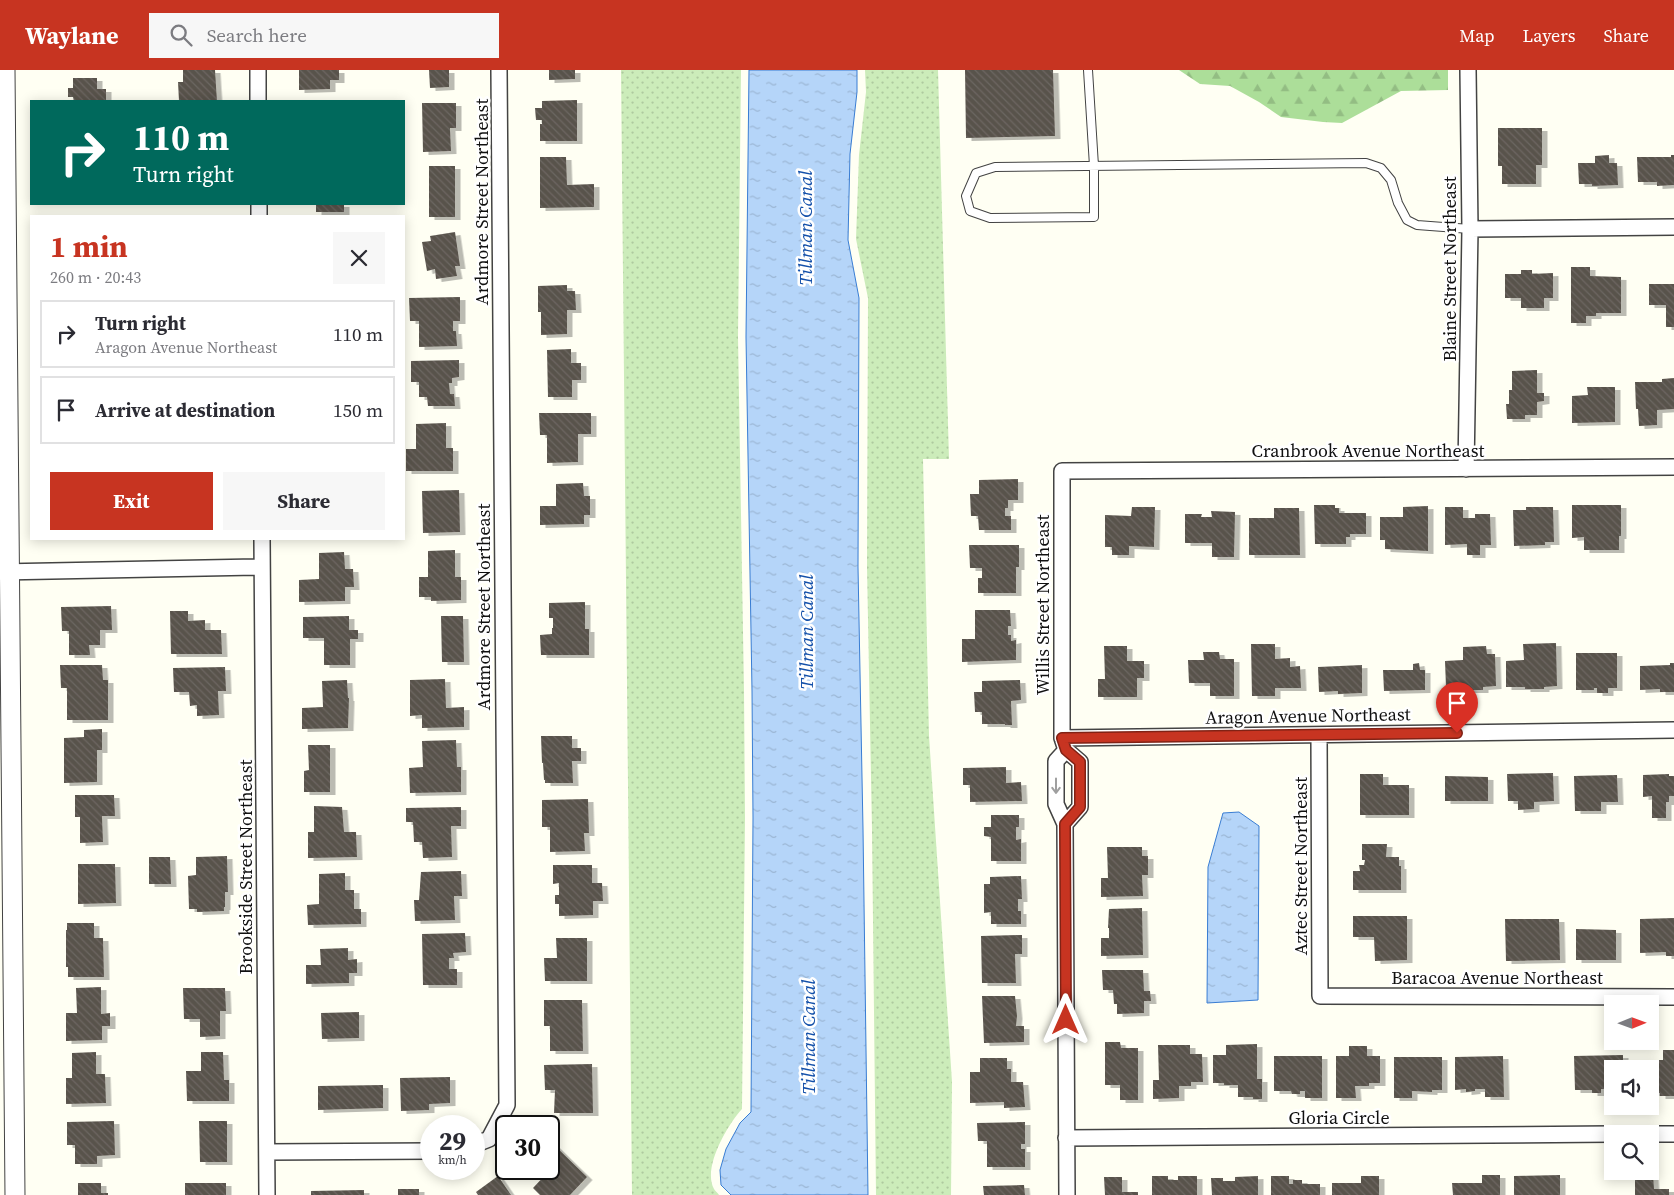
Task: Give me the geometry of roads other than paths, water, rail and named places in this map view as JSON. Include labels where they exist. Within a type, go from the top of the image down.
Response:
[{"type":"street","points":[[6,70],[4,572],[15,1195]]},
{"type":"street","points":[[258,70],[258,100]]},
{"type":"street","name":"Ardmore Street Northeast","points":[[485,1141],[489,1139],[507,1105],[499,70]]},
{"type":"street","name":"Blaine Street Northeast","points":[[1466,469],[1470,229],[1468,70]]},
{"type":"street","points":[[1470,229],[1674,227]]},
{"type":"street","name":"Cranbrook Avenue Northeast","points":[[1062,471],[1674,467]]},
{"type":"street","name":"Willis Street Northeast","points":[[1062,471],[1064,744]]},
{"type":"street","name":"Brookside Street Northeast","points":[[262,540],[267,1195]]},
{"type":"street","points":[[4,572],[262,567]]},
{"type":"street","name":"Aragon Avenue Northeast","points":[[1064,744],[1319,735],[1674,730]]},
{"type":"street","name":"Aztec Street Northeast","points":[[1319,735],[1320,996]]},
{"type":"street","points":[[1065,824],[1080,807],[1080,762],[1064,744],[1056,761],[1056,804],[1065,824],[1067,1195]]},
{"type":"street","name":"Baracoa Avenue Northeast","points":[[1320,996],[1674,997]]},
{"type":"street","name":"Gloria Circle","points":[[1066,1138],[1604,1134]]},
{"type":"street","points":[[1659,1134],[1674,1134]]},
{"type":"street","points":[[267,1152],[420,1150]]},
{"type":"lane","points":[[1088,70],[1094,166],[1094,217],[990,218],[970,211],[966,196],[976,173],[995,167],[1094,166],[1366,163],[1380,168],[1391,180],[1398,202],[1407,220],[1417,225],[1470,229]]},
{"type":"water","name":"Tillman Canal","points":[[749,70],[857,70],[857,92],[850,154],[848,240],[859,298],[858,567],[868,1195],[731,1195],[721,1185],[720,1170],[726,1149],[740,1123],[751,1112],[753,818],[746,337]]},
{"type":"water","points":[[1239,812],[1259,826],[1258,1000],[1207,1003],[1208,867],[1223,813]]}]
